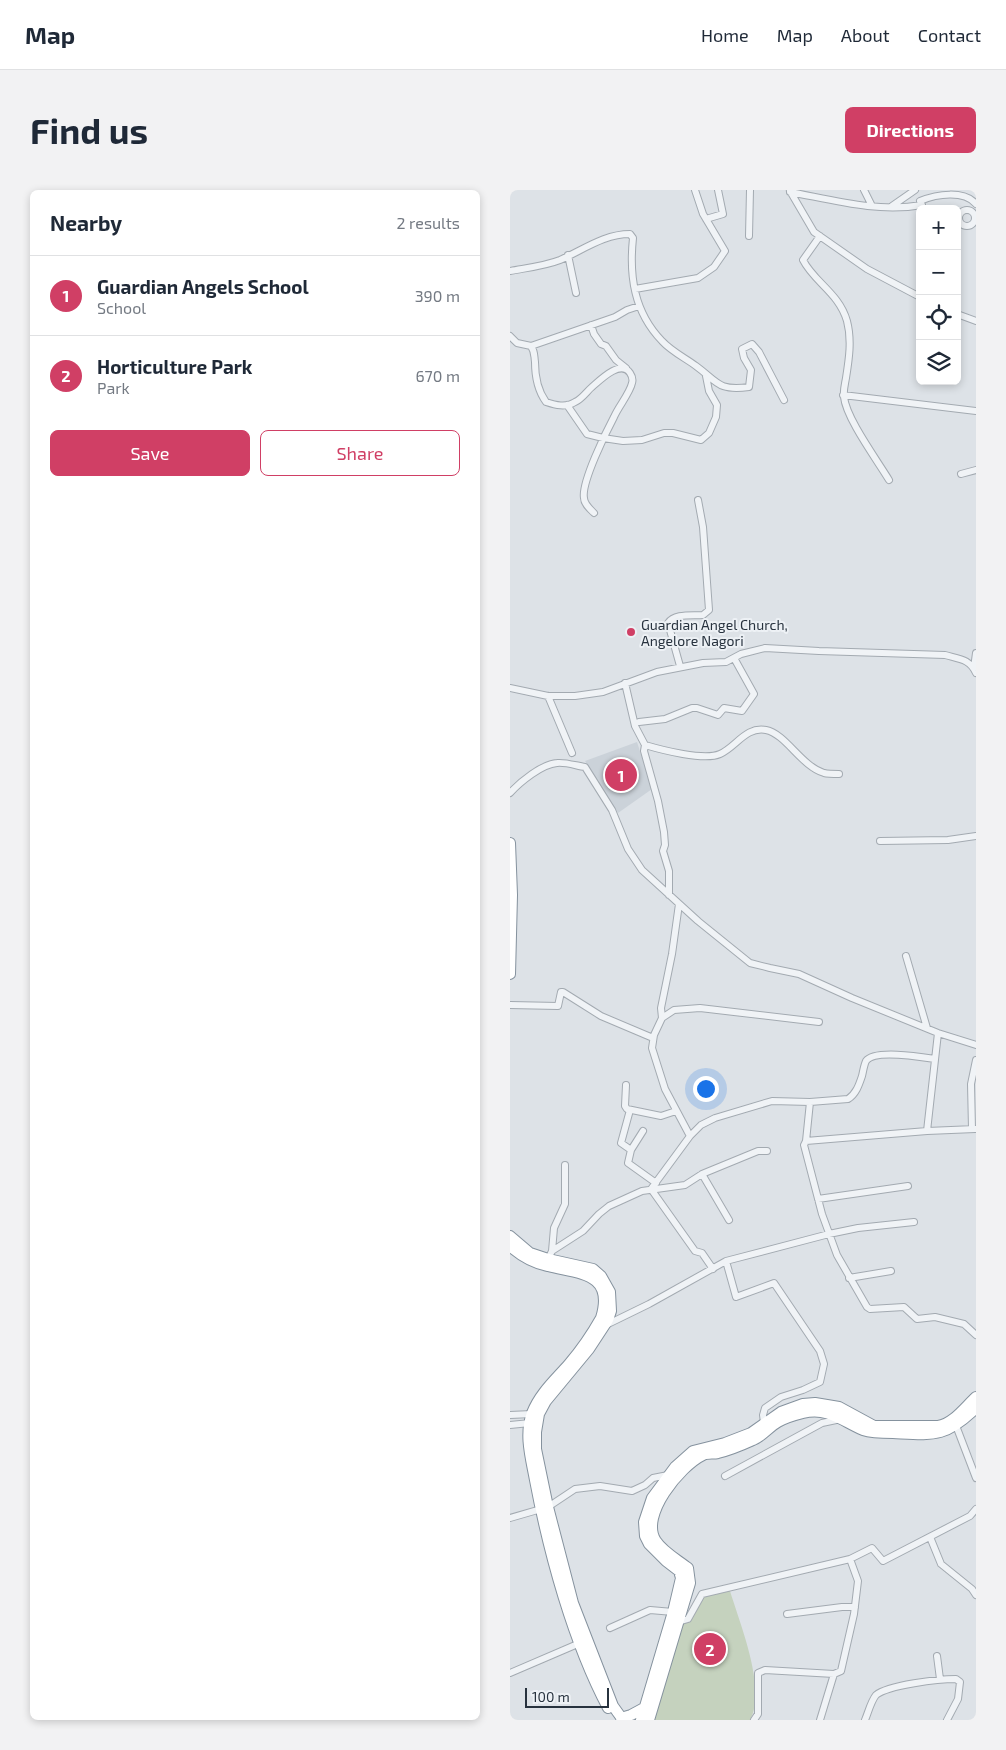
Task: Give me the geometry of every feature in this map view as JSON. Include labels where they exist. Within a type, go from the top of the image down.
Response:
[{"type":"highway","points":[[510,843],[512,895],[510,974]]},
{"type":"highway","points":[[510,1236],[530,1253],[550,1255],[593,1269],[601,1276],[610,1292],[611,1311],[605,1325],[540,1397],[531,1418],[529,1450],[567,1605],[602,1697],[619,1719]]},
{"type":"highway","points":[[511,1249],[527,1259],[540,1264],[589,1275],[596,1280],[603,1294],[604,1310],[586,1347],[546,1400],[537,1423],[536,1448],[544,1508],[573,1603],[619,1719]]},
{"type":"highway","points":[[640,1720],[673,1612],[681,1578],[678,1571],[649,1544],[645,1536],[644,1522],[652,1498],[675,1466],[693,1451],[724,1443],[751,1433],[781,1412],[803,1404],[815,1403],[839,1407],[874,1426],[942,1426],[955,1422],[976,1397]]},
{"type":"highway","points":[[649,1720],[690,1583],[688,1568],[656,1542],[652,1533],[652,1523],[657,1503],[674,1481],[694,1461],[704,1454],[718,1452],[757,1438],[777,1422],[804,1412],[831,1413],[865,1431],[924,1434],[943,1432],[976,1408]]},
{"type":"highway","points":[[619,1719],[632,1715],[644,1708]]},
{"type":"street","points":[[635,289],[698,278],[714,267],[725,251],[706,219],[695,190]]},
{"type":"street","points":[[706,219],[722,214],[718,190]]},
{"type":"street","points":[[749,236],[750,190]]},
{"type":"street","points":[[864,190],[872,206]]},
{"type":"street","points":[[891,207],[915,190]]},
{"type":"street","points":[[790,191],[861,206],[891,207],[922,205],[920,201],[936,194],[950,192],[968,195],[976,204]]},
{"type":"street","points":[[790,191],[814,232],[867,269],[916,295]]},
{"type":"street","points":[[510,271],[559,260],[604,239],[618,234],[630,234],[633,238],[632,278],[639,306],[662,342],[721,387],[736,389],[749,387],[751,370],[744,358],[742,349],[752,344],[759,352],[784,400]]},
{"type":"street","points":[[820,236],[803,260],[815,276],[828,288],[840,305],[847,320],[850,337],[844,395],[847,411],[889,480]]},
{"type":"street","points":[[568,255],[576,293]]},
{"type":"street","points":[[510,336],[517,343],[531,346],[615,317],[626,310],[639,306]]},
{"type":"street","points":[[961,315],[976,320]]},
{"type":"street","points":[[591,325],[594,334],[616,360],[626,368],[632,378],[632,385],[603,438],[584,489],[584,500],[594,513]]},
{"type":"street","points":[[531,346],[535,352],[535,363],[542,397],[546,402],[556,405],[567,405],[576,402],[613,371],[621,367],[626,368]]},
{"type":"street","points":[[567,405],[587,434],[623,441],[642,440],[664,433],[672,433],[702,440],[709,433],[716,417],[716,405],[709,391],[706,375]]},
{"type":"street","points":[[844,395],[976,411]]},
{"type":"street","points":[[961,474],[976,470]]},
{"type":"street","points":[[680,666],[668,623],[672,618],[678,616],[703,615],[708,610],[703,527],[698,500]]},
{"type":"street","points":[[510,688],[548,696],[575,696],[602,692],[657,672],[680,666],[726,662],[741,654],[765,648],[945,655],[963,660],[975,667],[976,654]]},
{"type":"street","points":[[639,722],[665,719],[692,708],[718,715],[724,708],[742,711],[754,694],[734,658]]},
{"type":"street","points":[[625,683],[635,726],[645,745],[644,751],[658,801],[664,832],[665,845],[663,851],[669,871],[669,895]]},
{"type":"street","points":[[548,696],[572,753]]},
{"type":"street","points":[[645,745],[697,756],[719,755],[753,730],[766,730],[777,735],[807,763],[824,773],[839,774]]},
{"type":"street","points":[[510,793],[525,779],[552,764],[558,762],[585,767],[612,810],[628,849],[642,870],[698,921],[750,962],[799,974],[938,1033],[976,1045]]},
{"type":"street","points":[[880,841],[948,840],[976,836]]},
{"type":"street","points":[[662,1018],[661,1008],[672,954],[679,904]]},
{"type":"street","points":[[906,956],[927,1028]]},
{"type":"street","points":[[510,1005],[558,1006],[561,992],[563,992],[602,1016],[653,1038]]},
{"type":"street","points":[[690,1136],[676,1111],[657,1067],[652,1048],[656,1028],[662,1018],[674,1010],[700,1008],[819,1022]]},
{"type":"street","points":[[927,1131],[938,1033]]},
{"type":"street","points":[[654,1186],[690,1136],[701,1125],[715,1118],[772,1101],[810,1102],[848,1099],[859,1084],[866,1060],[873,1056],[892,1054],[935,1059]]},
{"type":"street","points":[[806,1141],[974,1129],[971,1084],[976,1060]]},
{"type":"street","points":[[626,1085],[625,1106],[630,1110],[661,1116],[676,1111]]},
{"type":"street","points":[[810,1102],[804,1145],[818,1199],[837,1255],[867,1306],[870,1309],[904,1307],[917,1319],[935,1317],[964,1324],[976,1335]]},
{"type":"street","points":[[630,1110],[621,1143],[631,1150]]},
{"type":"street","points":[[643,1131],[631,1150],[628,1163],[654,1186],[695,1251],[702,1253],[713,1269]]},
{"type":"street","points":[[550,1255],[582,1231],[598,1214],[609,1206],[654,1186],[684,1185],[702,1174],[758,1151],[767,1151]]},
{"type":"street","points":[[550,1255],[554,1228],[565,1204],[565,1165]]},
{"type":"street","points":[[702,1174],[729,1220]]},
{"type":"street","points":[[818,1199],[908,1186]]},
{"type":"street","points":[[605,1325],[649,1304],[726,1261],[829,1234],[858,1228],[914,1222]]},
{"type":"street","points":[[726,1261],[736,1297],[774,1283],[820,1351],[824,1364],[820,1382],[782,1397],[765,1408],[763,1415],[764,1423]]},
{"type":"street","points":[[850,1278],[891,1271]]},
{"type":"street","points":[[510,1415],[531,1418]]},
{"type":"street","points":[[510,1425],[531,1418]]},
{"type":"street","points":[[725,1476],[822,1423],[842,1419]]},
{"type":"street","points":[[955,1422],[976,1478]]},
{"type":"street","points":[[510,1518],[544,1508],[575,1489],[600,1486],[632,1491],[645,1485],[653,1478],[668,1475]]},
{"type":"street","points":[[678,1622],[688,1619],[702,1594],[850,1559],[872,1548],[883,1561],[970,1516],[976,1510]]},
{"type":"street","points":[[930,1537],[941,1564],[976,1595]]},
{"type":"street","points":[[754,1720],[758,1714],[758,1673],[765,1670],[834,1674],[841,1671],[855,1607],[858,1582],[850,1559]]},
{"type":"street","points":[[787,1614],[855,1607]]},
{"type":"street","points":[[610,1628],[650,1610],[673,1612]]},
{"type":"street","points":[[510,1672],[580,1643]]},
{"type":"street","points":[[937,1656],[940,1679]]},
{"type":"street","points":[[820,1720],[834,1674]]},
{"type":"street","points":[[865,1720],[875,1696],[884,1690],[940,1679],[956,1679],[960,1682],[958,1699],[947,1720]]},
{"type":"shaded area","points":[[637,742],[652,789],[618,813],[585,761]]},
{"type":"green space","points":[[730,1591],[754,1674],[754,1707],[750,1720],[650,1720],[680,1624],[690,1621],[704,1597]]},
{"type":"place","name":"Guardian Angel Church, Angelore Nagori","points":[[631,632]]},
{"type":"place","name":"Guardian Angels School","points":[[621,775]]},
{"type":"place","name":"Horticulture Park","points":[[710,1649]]}]
